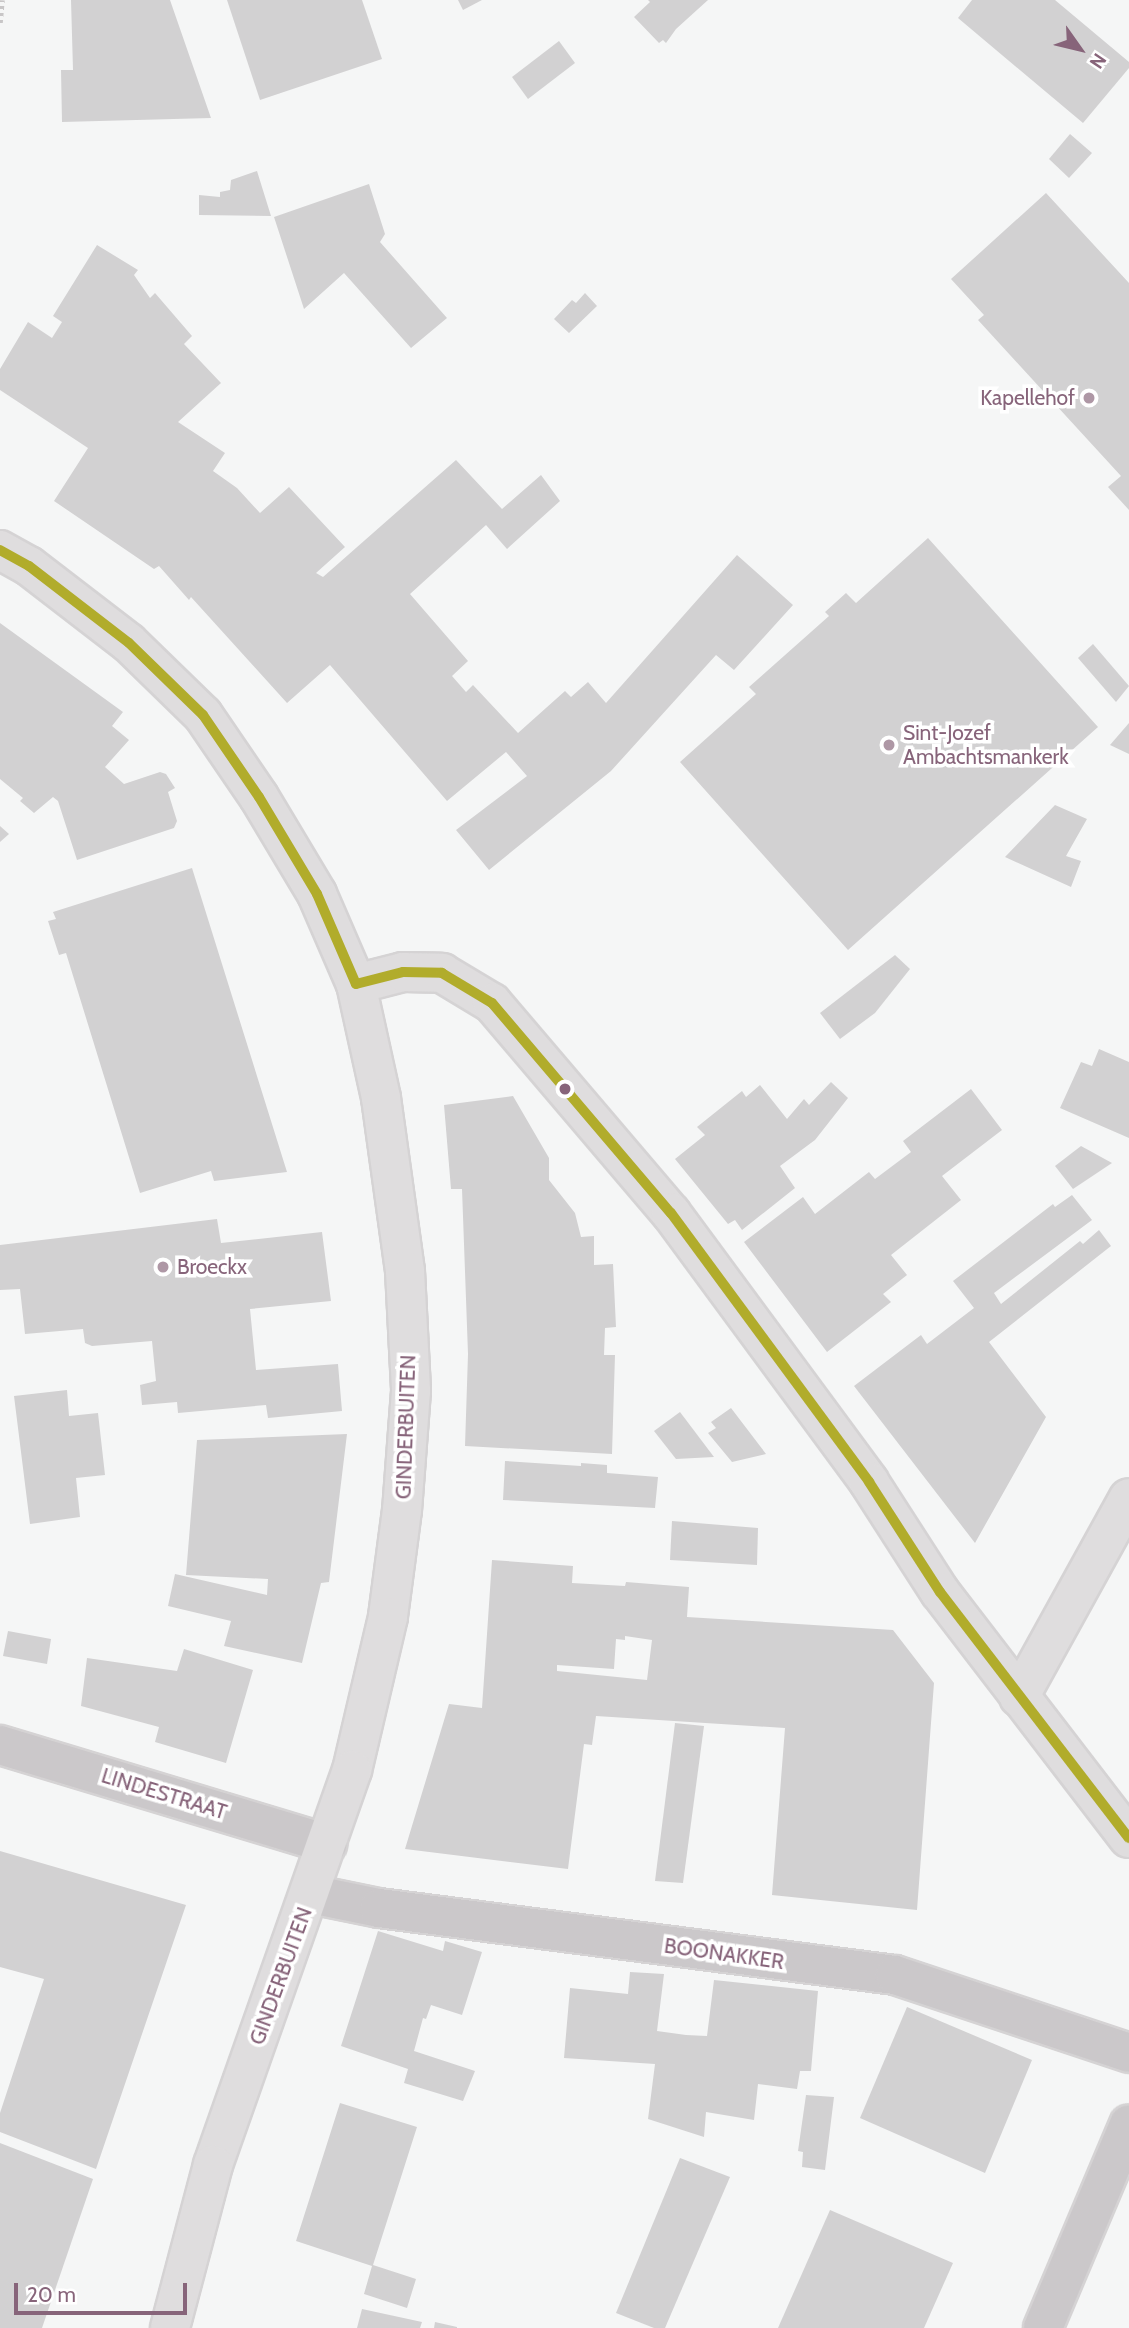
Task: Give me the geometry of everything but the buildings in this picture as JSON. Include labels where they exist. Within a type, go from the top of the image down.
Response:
[{"type":"main road","name":"GINDERBUITEN","points":[[0,550],[29,566],[129,643],[203,715],[259,797],[317,894],[356,984],[382,1098],[405,1271],[411,1391],[402,1510],[388,1617],[352,1770],[214,2165],[170,2328]]},
{"type":"main road","points":[[356,984],[403,972],[442,973],[492,1003],[671,1213],[869,1482],[940,1592],[1129,1838]]},
{"type":"main road","points":[[1019,1697],[1129,1498]]},
{"type":"street","name":"LINDESTRAAT","points":[[0,1745],[327,1844]]},
{"type":"street","name":"BOONAKKER","points":[[310,1894],[379,1908],[895,1975],[1129,2053]]},
{"type":"street","points":[[1043,2328],[1129,2124]]},
{"type":"path","points":[[0,23],[2,0]]},
{"type":"transit line","points":[[0,550],[29,566],[129,643],[203,715],[259,797],[317,894],[356,984]]},
{"type":"transit line","points":[[356,984],[403,972],[442,973],[492,1003],[671,1213],[869,1482],[940,1592],[1129,1838]]},
{"type":"place","name":"Kapellehof","points":[[1089,398]]},
{"type":"place","name":"Sint-Jozef Ambachtsmankerk","points":[[889,745]]},
{"type":"place","name":"Broeckx","points":[[163,1267]]}]
